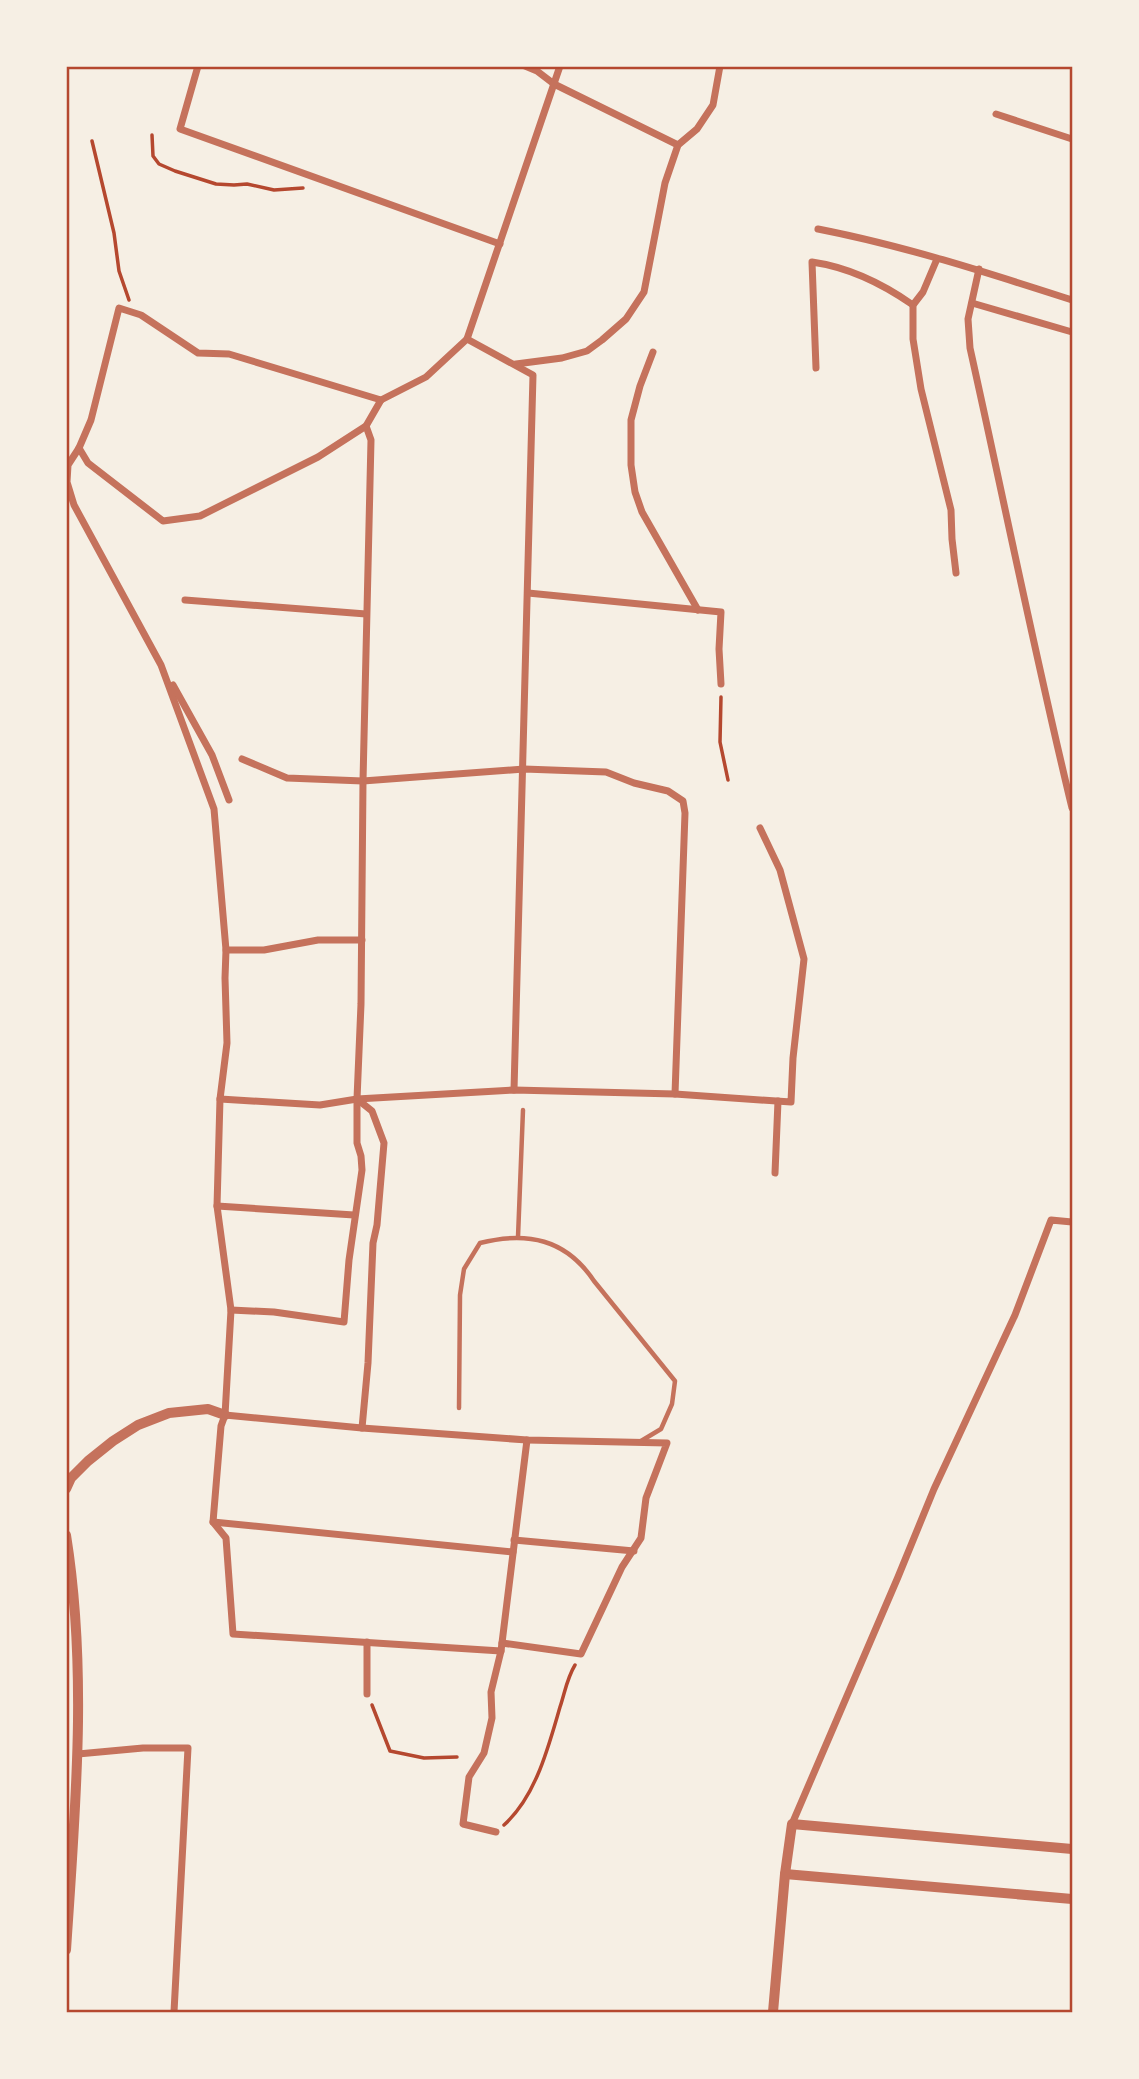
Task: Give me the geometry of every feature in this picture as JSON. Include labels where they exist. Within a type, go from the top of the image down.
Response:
[{"type":"street","points":[[198,66],[180,129],[500,244]]},
{"type":"street","points":[[524,66],[537,71],[554,84],[678,145]]},
{"type":"street","points":[[79,448],[88,463],[163,521],[200,516],[318,457],[366,426],[381,400],[426,377],[467,339],[560,66]]},
{"type":"street","points":[[515,364],[562,358],[587,351],[626,318],[644,292],[665,183],[678,145],[697,130],[713,104],[720,66]]},
{"type":"street","points":[[996,114],[1073,139]]},
{"type":"street","points":[[818,229],[878,240],[1073,300]]},
{"type":"street","points":[[937,259],[923,292],[912,305],[913,339],[921,389],[951,510],[956,573]]},
{"type":"street","points":[[816,368],[812,262],[851,272],[899,295],[912,305]]},
{"type":"street","points":[[979,270],[968,320],[970,348],[1030,617],[1042,683],[1073,808]]},
{"type":"street","points":[[972,303],[1073,332]]},
{"type":"street","points":[[229,800],[212,755],[74,505],[68,482],[68,465],[92,420],[120,307],[141,315],[198,353],[229,354],[381,400]]},
{"type":"street","points":[[467,339],[533,375],[514,1090]]},
{"type":"street","points":[[653,352],[631,420],[631,465],[635,492],[642,512],[698,610]]},
{"type":"street","points":[[231,1310],[274,1312],[344,1322],[354,1215],[362,1170],[356,1134],[371,440],[366,426]]},
{"type":"street","points":[[528,593],[721,612],[720,684]]},
{"type":"street","points":[[185,600],[366,614]]},
{"type":"street","points":[[66,1489],[71,1478],[88,1461],[138,1425],[169,1413],[208,1409],[225,1415],[362,1428],[527,1440],[667,1443],[646,1497],[641,1538],[622,1567],[581,1654],[501,1647],[367,1643],[233,1634],[226,1538],[213,1522],[221,1426],[225,1415],[231,1310],[217,1206],[220,1099],[227,1043],[226,950],[214,809],[161,665]]},
{"type":"street","points":[[243,759],[287,778],[363,781],[524,769],[606,772],[634,783],[668,791],[682,800],[685,813],[675,1094]]},
{"type":"street","points":[[220,1099],[320,1105],[358,1099],[514,1090],[675,1094],[791,1102],[804,959],[780,870],[760,828]]},
{"type":"street","points":[[226,950],[264,950],[318,940],[362,940]]},
{"type":"street","points":[[358,1099],[372,1111],[384,1143],[373,1243],[366,1399],[362,1428]]},
{"type":"street","points":[[775,1173],[778,1101]]},
{"type":"street","points":[[217,1206],[354,1215]]},
{"type":"street","points":[[773,2012],[792,1824],[934,1489],[1015,1315],[1051,1220],[1073,1222]]},
{"type":"street","points":[[496,1832],[463,1824],[469,1777],[484,1753],[492,1718],[491,1692],[501,1647],[527,1440]]},
{"type":"street","points":[[213,1522],[513,1552]]},
{"type":"street","points":[[66,1535],[71,1566],[79,1680],[78,1754],[72,1766],[66,1950]]},
{"type":"street","points":[[514,1541],[634,1551]]},
{"type":"street","points":[[367,1643],[367,1694]]},
{"type":"street","points":[[78,1754],[143,1748],[188,1748],[174,2012]]},
{"type":"street","points":[[792,1824],[1073,1849]]},
{"type":"street","points":[[785,1874],[1073,1899]]},
{"type":"lane","points":[[518,1237],[523,1110]]},
{"type":"lane","points":[[459,1408],[460,1295],[464,1269],[480,1243],[518,1237],[540,1241],[562,1248],[584,1265],[675,1381],[672,1404],[661,1429],[637,1443]]},
{"type":"path","points":[[152,135],[153,156],[159,164],[175,171],[216,184],[247,184],[274,190],[314,188]]},
{"type":"path","points":[[92,141],[114,233],[120,271],[132,312]]},
{"type":"path","points":[[720,684],[720,742],[728,780]]},
{"type":"path","points":[[496,1832],[530,1794],[569,1673],[581,1654]]},
{"type":"path","points":[[367,1694],[390,1751],[424,1758],[457,1757]]}]
